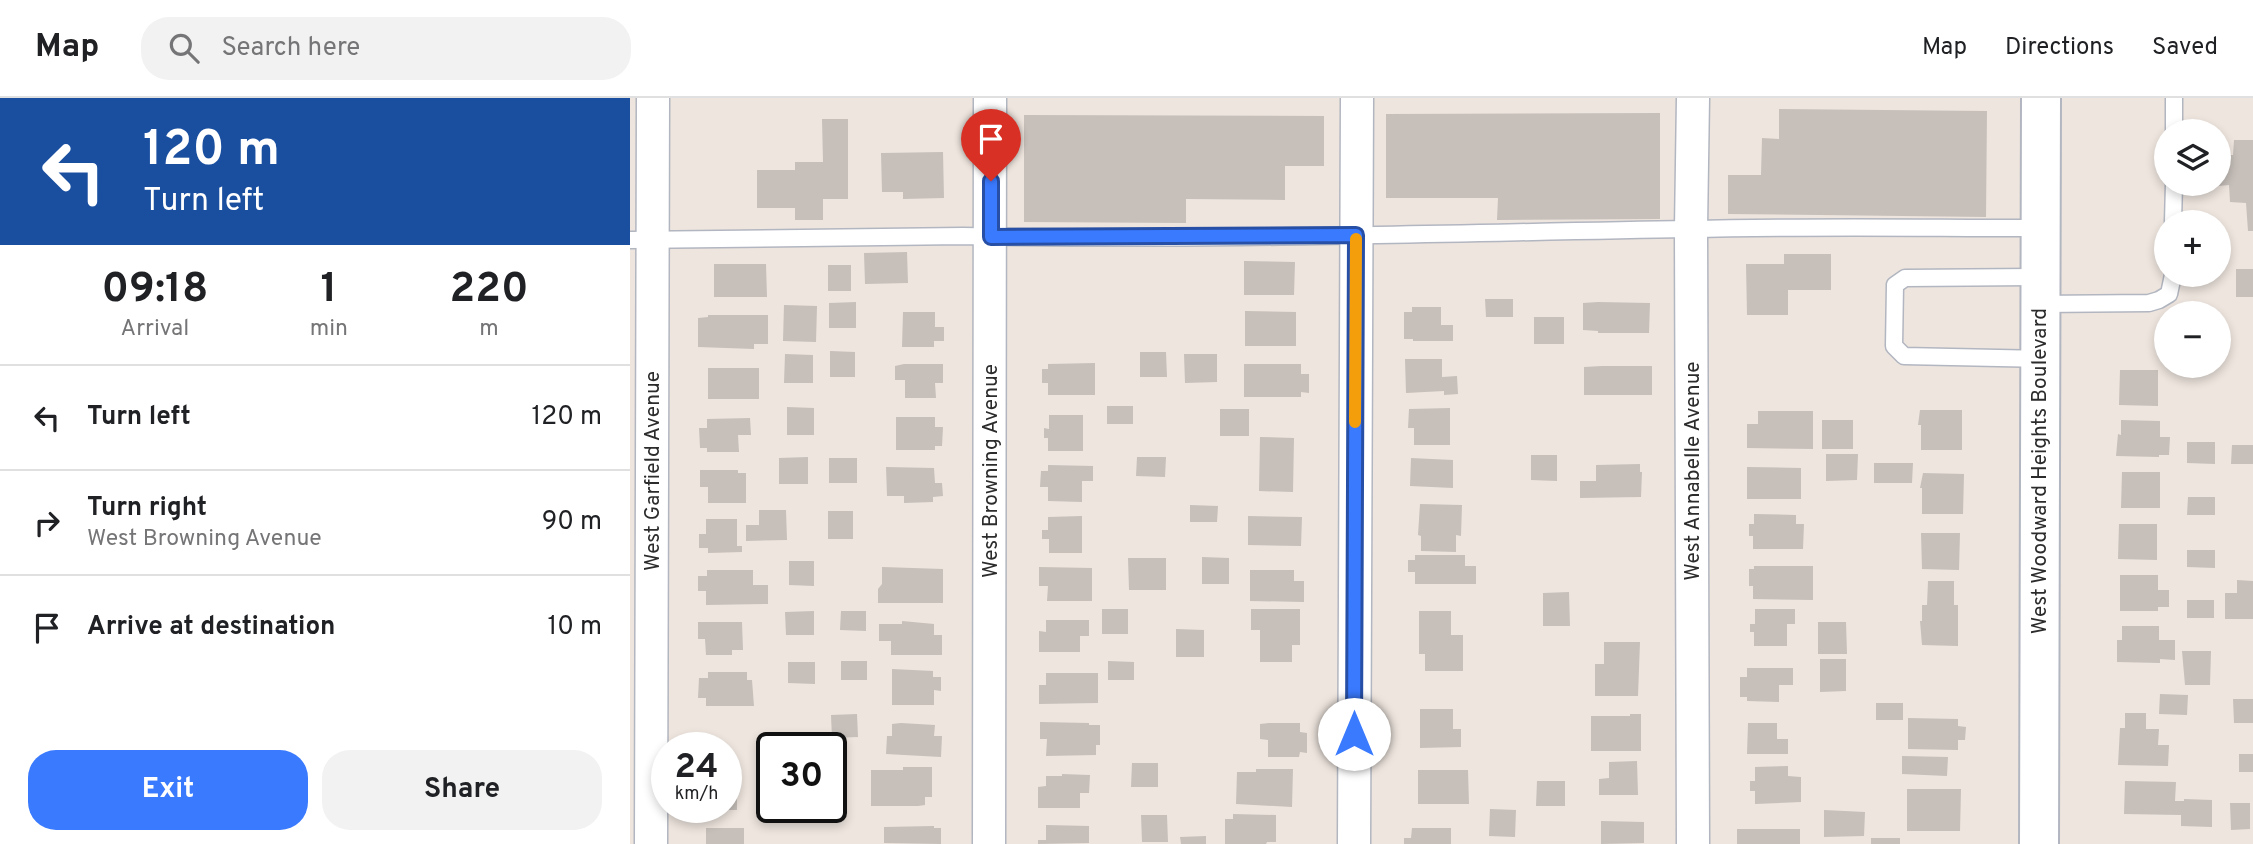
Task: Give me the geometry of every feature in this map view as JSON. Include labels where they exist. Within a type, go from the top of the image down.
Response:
[{"type":"street","name":"West Garfield Avenue","points":[[651,844],[653,609],[641,240],[653,98]]},
{"type":"street","name":"West Browning Avenue","points":[[989,844],[990,98]]},
{"type":"street","points":[[1354,844],[1357,98]]},
{"type":"street","name":"West Annabelle Avenue","points":[[1693,98],[1693,844]]},
{"type":"street","name":"West Woodward Heights Boulevard","points":[[2039,844],[2041,98]]},
{"type":"lane","points":[[2174,98],[2174,119]]},
{"type":"lane","points":[[641,240],[2041,228]]},
{"type":"lane","points":[[2040,359],[1904,356],[1894,346],[1895,285],[1905,278],[2149,303],[2169,293],[2170,287]]},
{"type":"building","points":[[1779,109],[1987,111],[1986,217],[1728,214],[1728,175],[1761,175],[1762,138],[1779,139]]},
{"type":"building","points":[[1660,113],[1660,219],[1497,220],[1498,198],[1386,198],[1386,114]]},
{"type":"building","points":[[1024,115],[1324,116],[1324,166],[1285,166],[1285,200],[1186,199],[1186,223],[1024,222]]},
{"type":"building","points":[[822,119],[848,119],[848,199],[823,199],[823,220],[795,220],[795,208],[757,208],[757,170],[795,170],[795,162],[823,162]]},
{"type":"building","points":[[2234,140],[2253,140],[2253,231],[2248,231],[2246,203],[2230,202]]},
{"type":"building","points":[[943,152],[944,198],[903,199],[903,192],[882,192],[881,153]]},
{"type":"building","points":[[907,252],[908,283],[865,284],[864,253]]},
{"type":"building","points":[[1784,254],[1831,254],[1831,290],[1788,290],[1788,315],[1747,315],[1746,264],[1784,264]]},
{"type":"building","points":[[1244,261],[1295,262],[1294,295],[1244,295]]},
{"type":"building","points":[[714,264],[766,264],[767,297],[714,297]]},
{"type":"building","points":[[828,265],[851,265],[851,291],[828,291]]},
{"type":"building","points":[[2236,269],[2253,269],[2253,297],[2236,297]]},
{"type":"building","points":[[1485,299],[1513,299],[1513,317],[1486,317]]},
{"type":"building","points":[[856,302],[856,328],[829,328],[829,303]]},
{"type":"building","points":[[1583,303],[1650,303],[1649,333],[1598,333],[1583,330]]},
{"type":"building","points":[[784,305],[817,306],[816,342],[783,341]]},
{"type":"building","points":[[1412,307],[1441,307],[1441,325],[1453,325],[1453,341],[1404,339],[1404,312],[1412,312]]},
{"type":"building","points":[[1245,311],[1296,312],[1296,346],[1245,346]]},
{"type":"building","points":[[903,312],[935,312],[935,327],[944,327],[944,341],[934,341],[934,347],[902,347]]},
{"type":"building","points":[[708,315],[768,315],[768,344],[754,344],[754,349],[698,347],[698,318]]},
{"type":"building","points":[[1534,317],[1564,317],[1564,344],[1534,344]]},
{"type":"building","points":[[830,351],[855,352],[855,377],[830,377]]},
{"type":"building","points":[[1140,352],[1166,352],[1167,377],[1140,377]]},
{"type":"building","points":[[785,354],[813,355],[813,383],[784,383]]},
{"type":"building","points":[[1184,354],[1217,354],[1217,382],[1185,383]]},
{"type":"building","points":[[1405,359],[1442,359],[1442,377],[1457,376],[1458,394],[1444,395],[1444,391],[1406,393]]},
{"type":"building","points":[[1095,363],[1095,395],[1048,395],[1048,383],[1042,383],[1042,369],[1048,369],[1048,364]]},
{"type":"building","points":[[943,364],[943,383],[935,383],[936,398],[905,398],[905,380],[895,380],[895,366]]},
{"type":"building","points":[[1244,364],[1301,364],[1301,374],[1309,374],[1309,393],[1301,392],[1301,397],[1244,397]]},
{"type":"building","points":[[1652,366],[1652,395],[1584,395],[1584,367]]},
{"type":"building","points":[[708,368],[759,368],[759,399],[708,399]]},
{"type":"building","points":[[2120,370],[2154,370],[2154,378],[2158,378],[2158,406],[2119,405]]},
{"type":"building","points":[[1107,406],[1133,406],[1133,424],[1107,424]]},
{"type":"building","points":[[787,407],[814,408],[814,435],[787,435]]},
{"type":"building","points":[[1450,408],[1450,445],[1414,445],[1414,428],[1408,428],[1409,409]]},
{"type":"building","points":[[1220,409],[1249,409],[1249,436],[1220,436]]},
{"type":"building","points":[[1920,410],[1962,410],[1962,450],[1921,450],[1921,425],[1918,425]]},
{"type":"building","points":[[1758,411],[1813,411],[1813,449],[1747,448],[1747,424],[1758,424]]},
{"type":"building","points":[[1049,415],[1083,415],[1083,451],[1048,451],[1048,438],[1044,438],[1044,428],[1049,429]]},
{"type":"building","points":[[896,417],[935,417],[935,427],[943,427],[942,446],[935,446],[935,450],[896,450]]},
{"type":"building","points":[[750,418],[751,435],[738,435],[739,452],[707,452],[707,448],[700,448],[699,428],[707,428],[707,419]]},
{"type":"building","points":[[1822,420],[1853,420],[1853,449],[1822,449]]},
{"type":"building","points":[[2121,420],[2160,421],[2160,437],[2170,437],[2169,455],[2116,456]]},
{"type":"building","points":[[1260,437],[1294,438],[1293,492],[1259,491]]},
{"type":"building","points":[[2187,442],[2215,442],[2215,464],[2187,463]]},
{"type":"building","points":[[2232,445],[2253,445],[2253,464],[2231,464]]},
{"type":"building","points":[[1826,454],[1858,454],[1857,480],[1826,481]]},
{"type":"building","points":[[1531,455],[1557,455],[1557,481],[1531,480]]},
{"type":"building","points":[[808,457],[808,484],[779,484],[779,458]]},
{"type":"building","points":[[1137,457],[1166,457],[1165,477],[1136,476]]},
{"type":"building","points":[[829,458],[857,458],[857,483],[829,483]]},
{"type":"building","points":[[1411,458],[1453,460],[1453,488],[1410,486]]},
{"type":"building","points":[[1874,463],[1913,463],[1912,483],[1874,483]]},
{"type":"building","points":[[1640,464],[1641,497],[1580,498],[1580,481],[1596,481],[1596,465]]},
{"type":"building","points":[[1048,465],[1093,466],[1093,481],[1082,481],[1082,502],[1048,501],[1048,487],[1040,487],[1041,471],[1048,471]]},
{"type":"building","points":[[886,467],[934,468],[935,483],[942,483],[943,496],[933,497],[933,502],[904,503],[904,496],[887,496]]},
{"type":"building","points":[[1747,467],[1801,468],[1801,499],[1747,499]]},
{"type":"building","points":[[700,470],[738,470],[738,473],[746,473],[746,503],[708,503],[708,487],[700,487]]},
{"type":"building","points":[[2122,472],[2160,472],[2160,508],[2121,508]]},
{"type":"building","points":[[1923,473],[1964,474],[1963,514],[1922,514],[1920,488]]},
{"type":"building","points":[[2188,497],[2215,497],[2215,515],[2187,515]]},
{"type":"building","points":[[1420,504],[1462,505],[1461,536],[1456,535],[1456,552],[1421,551],[1421,536],[1418,535]]},
{"type":"building","points":[[1190,505],[1218,506],[1217,522],[1190,522]]},
{"type":"building","points":[[759,510],[786,510],[787,540],[746,541],[746,525],[759,525]]},
{"type":"building","points":[[828,511],[853,511],[853,539],[828,539]]},
{"type":"building","points":[[1754,514],[1796,515],[1796,524],[1804,524],[1803,549],[1753,549],[1749,524],[1754,524]]},
{"type":"building","points":[[1082,516],[1082,553],[1049,553],[1049,539],[1042,539],[1042,530],[1048,530],[1048,517]]},
{"type":"building","points":[[1248,516],[1302,517],[1301,546],[1248,545]]},
{"type":"building","points":[[706,519],[737,519],[737,546],[742,546],[742,552],[708,553],[708,548],[699,548],[699,534],[706,534]]},
{"type":"building","points":[[2119,524],[2157,524],[2157,560],[2118,559]]},
{"type":"building","points":[[1921,533],[1960,533],[1959,570],[1922,569]]},
{"type":"building","points":[[2187,550],[2215,550],[2215,568],[2187,567]]},
{"type":"building","points":[[1415,555],[1465,555],[1465,566],[1476,566],[1476,584],[1415,584],[1415,572],[1408,572],[1408,560],[1415,560]]},
{"type":"building","points":[[1202,557],[1229,558],[1229,584],[1202,584]]},
{"type":"building","points":[[1128,558],[1166,558],[1166,590],[1129,590]]},
{"type":"building","points":[[789,561],[814,561],[814,586],[789,585]]},
{"type":"building","points":[[1754,566],[1813,566],[1813,600],[1753,599],[1753,586],[1749,586],[1749,569],[1754,569]]},
{"type":"building","points":[[882,567],[943,569],[943,603],[878,603]]},
{"type":"building","points":[[1039,567],[1092,568],[1092,601],[1047,601],[1048,586],[1039,586]]},
{"type":"building","points":[[707,570],[753,570],[753,585],[768,585],[768,604],[706,605],[706,591],[698,591],[698,576],[707,576]]},
{"type":"building","points":[[1250,570],[1294,570],[1294,581],[1304,581],[1304,602],[1250,601]]},
{"type":"building","points":[[2120,575],[2158,575],[2158,590],[2169,590],[2169,607],[2158,607],[2158,611],[2120,611]]},
{"type":"building","points":[[2237,580],[2253,581],[2253,619],[2225,619],[2225,593],[2237,593]]},
{"type":"building","points":[[1928,581],[1954,581],[1954,605],[1958,605],[1958,646],[1922,645],[1920,621],[1922,605],[1927,605]]},
{"type":"building","points":[[1569,592],[1570,626],[1543,626],[1543,593]]},
{"type":"building","points":[[2187,600],[2214,600],[2214,618],[2187,618]]},
{"type":"building","points":[[1102,609],[1128,609],[1128,634],[1102,634]]},
{"type":"building","points":[[1251,609],[1300,609],[1300,645],[1292,645],[1292,662],[1260,662],[1260,630],[1251,630]]},
{"type":"building","points":[[1755,609],[1795,609],[1795,624],[1787,624],[1787,646],[1754,646],[1754,632],[1750,632],[1750,624],[1755,624]]},
{"type":"building","points":[[814,611],[814,635],[786,635],[785,612]]},
{"type":"building","points":[[841,611],[866,611],[866,631],[840,630]]},
{"type":"building","points":[[1419,611],[1451,611],[1451,635],[1463,635],[1463,671],[1425,671],[1425,654],[1419,654]]},
{"type":"building","points":[[1046,620],[1089,620],[1089,636],[1080,636],[1080,652],[1039,652],[1039,631],[1046,632]]},
{"type":"building","points":[[902,621],[934,624],[934,635],[942,635],[942,655],[891,655],[891,641],[879,641],[879,624],[902,624]]},
{"type":"building","points":[[698,622],[742,622],[743,650],[732,650],[732,655],[706,655],[705,639],[698,639]]},
{"type":"building","points":[[1818,622],[1846,622],[1847,654],[1818,654]]},
{"type":"building","points":[[2122,626],[2159,626],[2159,640],[2175,640],[2175,660],[2160,659],[2160,663],[2117,662],[2117,640],[2122,640]]},
{"type":"building","points":[[1176,629],[1204,630],[1204,657],[1176,657]]},
{"type":"building","points":[[1604,642],[1640,642],[1638,696],[1595,696],[1595,664],[1604,664]]},
{"type":"building","points":[[2182,651],[2211,651],[2210,685],[2185,685]]},
{"type":"building","points":[[1820,659],[1846,659],[1846,691],[1820,692]]},
{"type":"building","points":[[841,661],[867,661],[867,680],[841,680]]},
{"type":"building","points":[[1108,661],[1134,662],[1134,680],[1108,680]]},
{"type":"building","points":[[788,662],[815,662],[815,684],[788,683]]},
{"type":"building","points":[[1747,668],[1793,668],[1793,685],[1779,685],[1779,702],[1747,701],[1747,697],[1740,697],[1740,677],[1747,677]]},
{"type":"building","points":[[892,669],[933,671],[933,677],[941,677],[941,691],[934,690],[934,705],[892,705]]},
{"type":"building","points":[[708,672],[747,672],[747,680],[752,680],[754,706],[706,706],[706,698],[698,698],[699,678],[708,678]]},
{"type":"building","points":[[1046,673],[1098,673],[1098,703],[1039,704],[1039,685],[1046,685]]},
{"type":"building","points":[[2160,694],[2188,695],[2187,715],[2159,714]]},
{"type":"building","points":[[2233,699],[2253,699],[2253,723],[2234,723]]},
{"type":"building","points":[[1876,703],[1903,703],[1903,720],[1876,720]]},
{"type":"building","points":[[1420,709],[1453,709],[1453,729],[1461,729],[1461,747],[1420,748]]},
{"type":"building","points":[[2125,713],[2146,713],[2146,729],[2159,729],[2158,745],[2169,745],[2168,766],[2118,765],[2120,728],[2125,728]]},
{"type":"building","points":[[857,714],[858,737],[847,737],[847,732],[832,732],[831,715]]},
{"type":"building","points":[[1641,714],[1641,751],[1591,751],[1591,716]]},
{"type":"building","points":[[1908,718],[1958,719],[1958,726],[1966,727],[1965,740],[1958,740],[1958,750],[1908,749]]},
{"type":"building","points":[[1040,722],[1100,725],[1100,745],[1096,745],[1096,755],[1046,756],[1047,739],[1040,739]]},
{"type":"building","points":[[1300,723],[1300,732],[1307,733],[1307,753],[1300,752],[1299,757],[1268,757],[1268,740],[1260,739],[1260,724]]},
{"type":"building","points":[[1748,723],[1777,723],[1777,739],[1788,739],[1788,754],[1747,754]]},
{"type":"building","points":[[892,724],[935,725],[934,736],[942,736],[941,757],[886,754],[887,736],[892,736]]},
{"type":"building","points":[[2239,754],[2253,754],[2253,772],[2239,772]]},
{"type":"building","points":[[1902,756],[1948,757],[1947,776],[1902,774]]},
{"type":"building","points":[[1637,761],[1638,795],[1599,795],[1599,779],[1609,778],[1609,762]]},
{"type":"building","points":[[1132,763],[1158,763],[1158,787],[1131,787]]},
{"type":"building","points":[[1788,766],[1788,776],[1801,777],[1801,802],[1755,804],[1755,791],[1750,791],[1750,781],[1755,781],[1755,767]]},
{"type":"building","points":[[903,767],[932,767],[932,797],[925,797],[925,805],[871,806],[871,770],[903,770]]},
{"type":"building","points":[[1256,769],[1293,769],[1292,807],[1236,804],[1237,772],[1256,772]]},
{"type":"building","points":[[1418,770],[1468,770],[1469,804],[1418,804]]},
{"type":"building","points":[[1090,775],[1089,793],[1080,793],[1080,808],[1038,808],[1038,787],[1046,786],[1046,776]]},
{"type":"building","points":[[1537,781],[1565,781],[1565,806],[1536,806]]},
{"type":"building","points":[[2125,781],[2176,782],[2175,801],[2212,800],[2212,827],[2181,826],[2181,815],[2124,814]]},
{"type":"building","points":[[1907,789],[1961,789],[1960,831],[1907,831]]},
{"type":"building","points":[[2230,803],[2250,803],[2250,829],[2231,830]]},
{"type":"building","points":[[1490,809],[1516,810],[1515,837],[1489,836]]},
{"type":"building","points":[[1824,810],[1865,812],[1864,836],[1824,837]]},
{"type":"building","points":[[1233,814],[1276,815],[1276,842],[1225,844],[1225,819],[1233,819]]},
{"type":"building","points":[[1141,815],[1167,815],[1168,842],[1142,842]]},
{"type":"building","points":[[1601,821],[1644,822],[1644,843],[1601,844]]},
{"type":"building","points":[[1046,825],[1089,826],[1089,843],[1038,844],[1038,840],[1046,840]]},
{"type":"building","points":[[884,827],[941,828],[941,844],[884,843]]},
{"type":"building","points":[[706,828],[744,828],[744,844],[706,844]]},
{"type":"building","points":[[1412,828],[1451,828],[1451,844],[1404,844],[1404,838],[1411,838]]},
{"type":"building","points":[[1737,829],[1800,829],[1800,844],[1737,844]]},
{"type":"building","points":[[1206,836],[1206,844],[1181,844],[1180,837]]},
{"type":"building","points":[[1871,838],[1900,838],[1900,844],[1871,844]]},
{"type":"slow traffic","points":[[1355,422],[1356,239]]},
{"type":"route","points":[[991,181],[991,237],[1356,235],[1354,734]]}]
